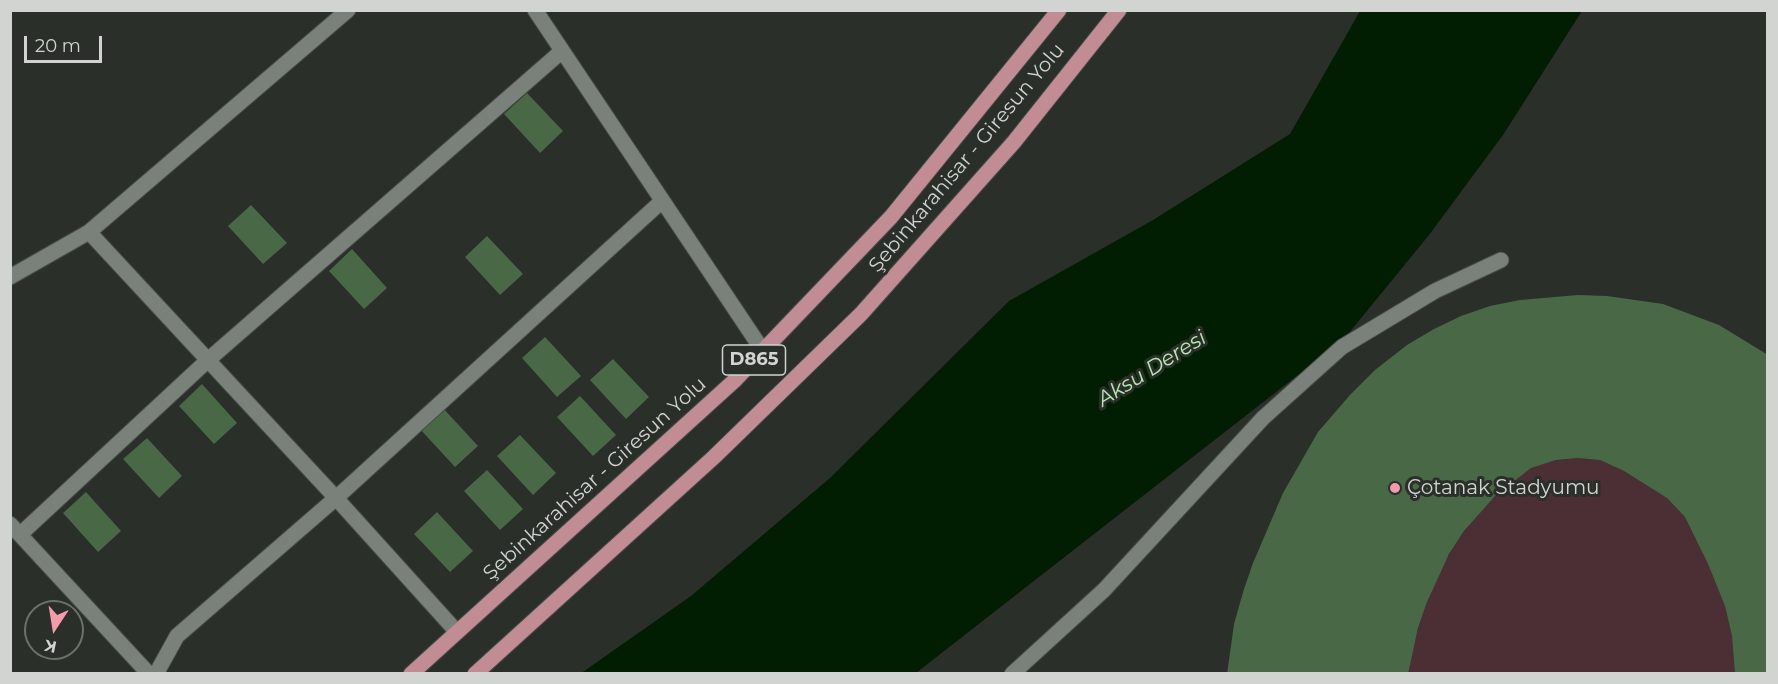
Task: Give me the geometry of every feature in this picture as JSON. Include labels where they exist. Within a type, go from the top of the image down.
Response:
[{"type":"main road","name":"Şebinkarahisar - Giresun Yolu","points":[[411,674],[734,381],[891,217],[1059,10]]},
{"type":"main road","name":"Şebinkarahisar - Giresun Yolu","points":[[476,674],[714,457],[861,314],[1014,142],[1119,10]]},
{"type":"street","points":[[10,277],[89,232],[348,10]]},
{"type":"street","points":[[535,10],[763,351]]},
{"type":"street","points":[[26,529],[208,360],[562,51]]},
{"type":"street","points":[[156,674],[177,636],[336,498],[662,201]]},
{"type":"street","points":[[89,232],[457,632]]},
{"type":"street","points":[[1012,674],[1104,590],[1263,417],[1342,347],[1435,291],[1501,260]]},
{"type":"street","points":[[10,524],[149,674]]},
{"type":"shaded area","points":[[1578,458],[1600,460],[1624,471],[1667,498],[1685,517],[1725,606],[1732,636],[1735,674],[1408,674],[1430,594],[1455,544],[1471,522],[1490,501],[1530,469],[1550,462]]},
{"type":"water","name":"Aksu Deresi","points":[[1360,11],[1582,11],[1503,135],[1429,235],[1344,339],[916,673],[580,674],[691,596],[830,478],[1009,301],[1153,220],[1290,134]]},
{"type":"building","points":[[527,93],[563,131],[540,153],[504,114]]},
{"type":"building","points":[[251,205],[287,243],[263,264],[228,226]]},
{"type":"building","points":[[487,236],[523,274],[500,295],[465,257]]},
{"type":"building","points":[[352,249],[387,288],[364,309],[329,271]]},
{"type":"building","name":"Çotanak Stadyumu","points":[[1578,295],[1607,296],[1663,304],[1719,325],[1768,355],[1768,674],[1735,674],[1732,636],[1725,606],[1685,517],[1667,498],[1624,471],[1600,460],[1578,458],[1556,460],[1531,468],[1495,496],[1464,531],[1449,554],[1427,602],[1418,628],[1408,674],[1227,674],[1234,624],[1244,589],[1283,493],[1318,432],[1350,395],[1375,370],[1407,345],[1461,316],[1490,306],[1520,300]]},
{"type":"building","points":[[545,337],[581,376],[557,397],[522,358]]},
{"type":"building","points":[[613,359],[649,397],[626,419],[590,380]]},
{"type":"building","points":[[202,384],[237,423],[214,444],[179,406]]},
{"type":"building","points":[[580,396],[616,435],[593,456],[557,417]]},
{"type":"building","points":[[442,407],[478,446],[455,467],[419,428]]},
{"type":"building","points":[[520,435],[556,473],[533,495],[497,456]]},
{"type":"building","points":[[147,438],[182,476],[159,498],[123,459]]},
{"type":"building","points":[[487,470],[523,509],[500,530],[464,491]]},
{"type":"building","points":[[86,492],[121,531],[98,552],[63,513]]},
{"type":"building","points":[[437,512],[473,551],[450,572],[414,534]]},
{"type":"place","name":"Çotanak Stadyumu","points":[[1395,488]]}]
